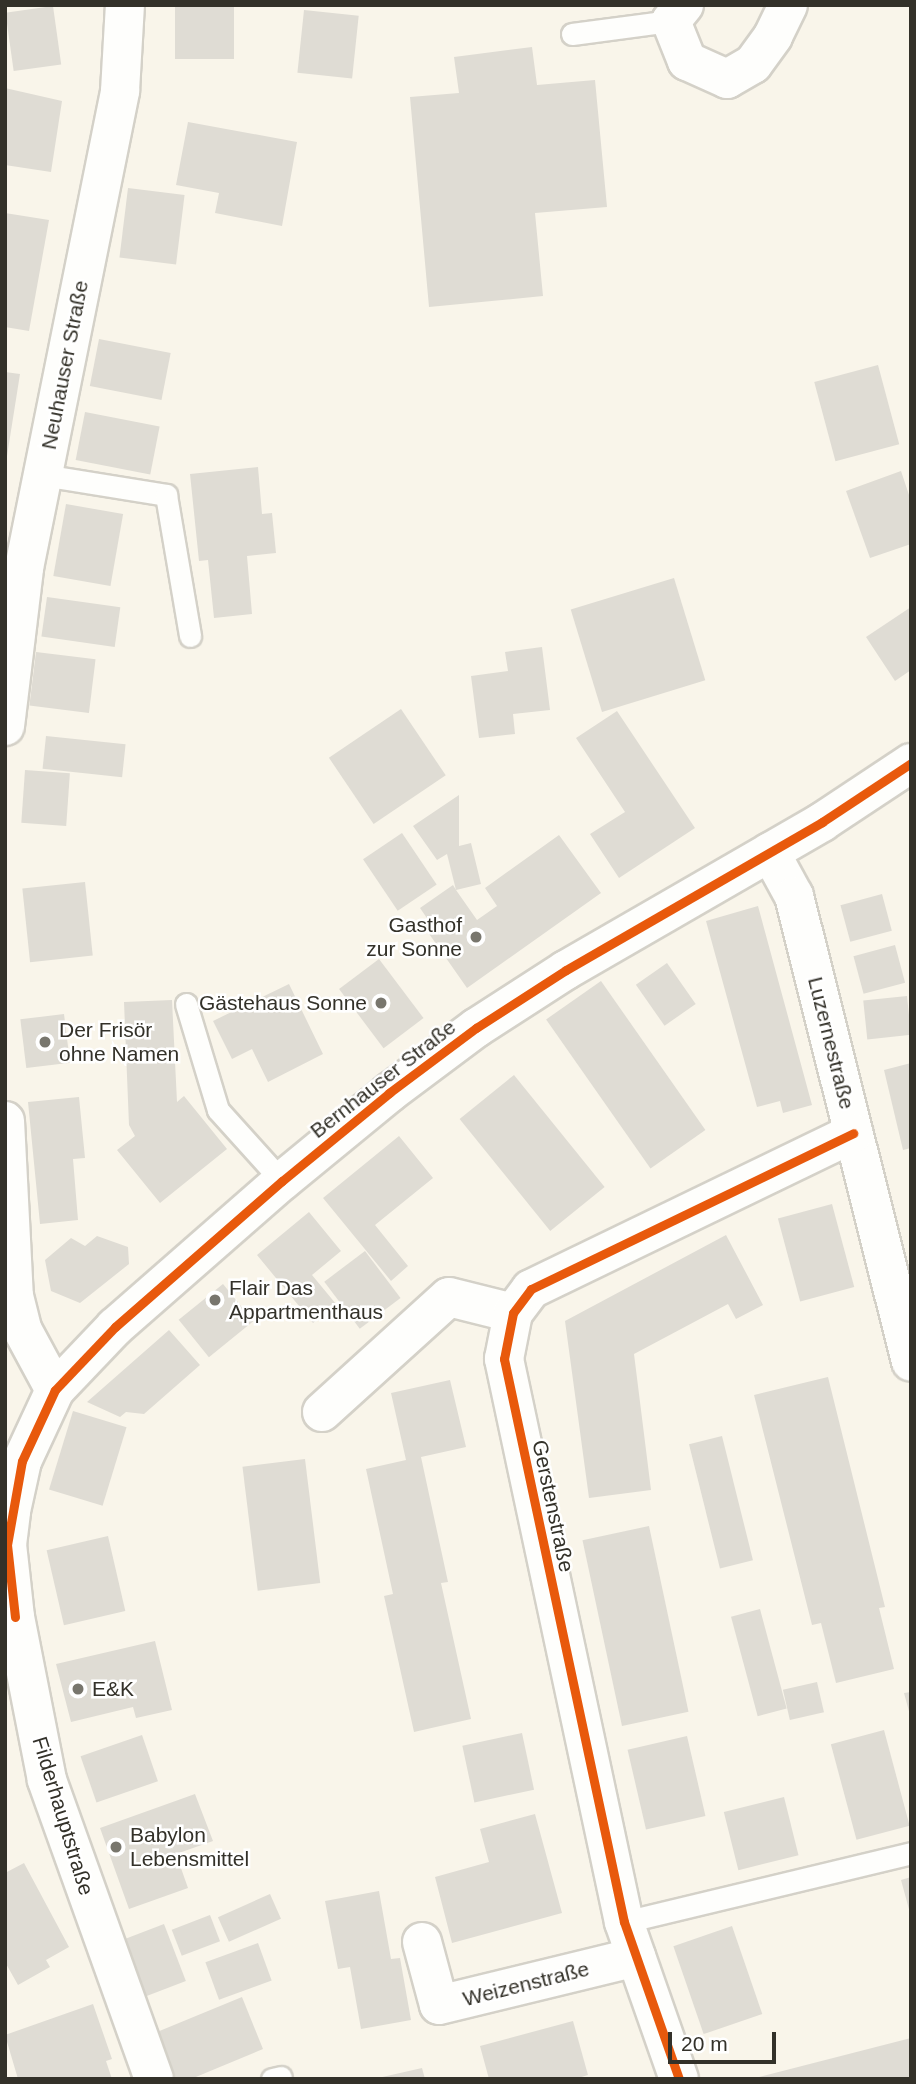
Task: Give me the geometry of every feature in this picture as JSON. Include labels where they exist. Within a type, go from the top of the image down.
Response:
[{"type":"main road","name":"Neuhauser Straße","points":[[5,726],[15,566],[43,475],[121,90],[125,5]]},
{"type":"main road","points":[[678,13],[687,61],[727,79],[753,64],[773,36],[788,5]]},
{"type":"main road","name":"Bernhauser Straße","points":[[14,1469],[55,1390],[115,1326],[282,1181],[389,1093],[476,1028],[566,970],[769,852],[911,763]]},
{"type":"main road","name":"Luzernestraße","points":[[769,852],[794,896],[853,1133],[899,1265],[911,1362]]},
{"type":"main road","points":[[5,1121],[8,1238],[14,1296],[22,1329],[55,1390]]},
{"type":"main road","points":[[322,1412],[449,1297],[513,1313],[531,1290],[853,1133]]},
{"type":"main road","name":"Gerstenstraße","points":[[513,1313],[504,1359],[624,1922],[679,2079]]},
{"type":"main road","name":"Filderhauptstraße","points":[[14,1469],[6,1545],[25,1676],[47,1780],[155,2079]]},
{"type":"main road","name":"Weizenstraße","points":[[422,1942],[439,2006],[636,1957]]},
{"type":"lane","points":[[572,34],[678,13]]},
{"type":"lane","points":[[43,475],[166,495],[190,636]]},
{"type":"lane","points":[[186,1004],[218,1110],[282,1181]]},
{"type":"lane","points":[[624,1922],[911,1853]]},
{"type":"building","points":[[175,5],[234,5],[234,59],[175,59]]},
{"type":"building","points":[[53,6],[61,64],[14,71],[5,13]]},
{"type":"building","points":[[304,10],[359,16],[352,78],[297,73]]},
{"type":"building","points":[[532,47],[537,85],[595,80],[607,207],[535,213],[543,296],[429,307],[410,97],[459,93],[454,57]]},
{"type":"building","points":[[5,88],[62,101],[51,172],[5,165]]},
{"type":"building","points":[[188,122],[297,142],[282,226],[215,213],[219,193],[176,185]]},
{"type":"building","points":[[128,188],[185,195],[176,264],[119,257]]},
{"type":"building","points":[[5,213],[49,220],[29,331],[5,327]]},
{"type":"building","points":[[99,339],[171,353],[161,400],[90,386]]},
{"type":"building","points":[[878,365],[899,444],[835,461],[814,382]]},
{"type":"building","points":[[5,372],[20,374],[7,456],[5,456]]},
{"type":"building","points":[[85,412],[160,427],[150,475],[76,460]]},
{"type":"building","points":[[258,467],[262,514],[272,513],[276,553],[247,556],[252,614],[214,618],[208,560],[199,561],[190,474]]},
{"type":"building","points":[[901,471],[911,501],[911,544],[870,558],[846,491]]},
{"type":"building","points":[[66,504],[123,514],[110,586],[53,576]]},
{"type":"building","points":[[674,578],[705,680],[602,712],[571,610]]},
{"type":"building","points":[[47,597],[120,607],[115,647],[41,637]]},
{"type":"building","points":[[911,607],[911,670],[895,681],[866,637]]},
{"type":"building","points":[[542,647],[550,710],[513,714],[515,734],[479,738],[471,676],[508,671],[505,652]]},
{"type":"building","points":[[36,652],[96,659],[89,713],[29,706]]},
{"type":"building","points":[[401,709],[446,775],[374,824],[329,758]]},
{"type":"building","points":[[617,711],[695,828],[619,878],[590,834],[625,812],[576,738]]},
{"type":"building","points":[[46,736],[126,744],[122,777],[43,769]]},
{"type":"building","points":[[25,770],[70,773],[66,826],[21,823]]},
{"type":"building","points":[[459,795],[459,846],[471,843],[481,884],[456,890],[447,854],[437,860],[413,826]]},
{"type":"building","points":[[402,833],[437,884],[398,911],[363,859]]},
{"type":"building","points":[[559,835],[601,893],[467,988],[425,928],[431,924],[420,908],[453,885],[477,920],[497,906],[485,888]]},
{"type":"building","points":[[85,882],[93,956],[30,962],[22,889]]},
{"type":"building","points":[[882,894],[892,931],[850,942],[840,905]]},
{"type":"building","points":[[758,906],[812,1105],[783,1113],[780,1101],[757,1107],[706,921]]},
{"type":"building","points":[[895,945],[905,983],[864,994],[853,956]]},
{"type":"building","name":"Gästehaus Sonne","points":[[379,959],[424,1018],[384,1048],[339,989]]},
{"type":"building","points":[[667,963],[696,1004],[665,1026],[636,985]]},
{"type":"building","points":[[601,981],[705,1130],[651,1169],[546,1019]]},
{"type":"building","points":[[289,984],[323,1054],[268,1082],[252,1049],[232,1059],[213,1021]]},
{"type":"building","points":[[907,996],[911,1035],[867,1039],[863,1001]]},
{"type":"building","points":[[172,1000],[177,1102],[184,1096],[227,1149],[160,1203],[117,1150],[135,1136],[129,1125],[124,1002]]},
{"type":"building","points":[[64,1014],[70,1063],[26,1068],[20,1019]]},
{"type":"building","points":[[911,1063],[911,1148],[903,1150],[884,1070]]},
{"type":"building","points":[[514,1075],[605,1187],[550,1231],[460,1119]]},
{"type":"building","points":[[79,1097],[85,1158],[73,1159],[78,1220],[40,1224],[28,1102]]},
{"type":"building","points":[[399,1136],[433,1178],[375,1225],[408,1266],[391,1281],[323,1198]]},
{"type":"building","points":[[832,1204],[854,1287],[800,1302],[778,1218]]},
{"type":"building","points":[[309,1212],[341,1251],[312,1275],[336,1304],[313,1323],[257,1255]]},
{"type":"building","points":[[726,1235],[763,1305],[736,1319],[728,1304],[634,1354],[651,1490],[589,1498],[565,1321]]},
{"type":"building","points":[[97,1236],[128,1247],[129,1264],[80,1303],[51,1291],[45,1260],[71,1238],[85,1246]]},
{"type":"building","points":[[365,1251],[401,1298],[360,1329],[324,1282]]},
{"type":"building","points":[[223,1284],[253,1321],[209,1357],[179,1320]]},
{"type":"building","points":[[169,1330],[200,1365],[144,1414],[126,1412],[120,1417],[87,1402]]},
{"type":"building","points":[[828,1377],[885,1607],[879,1608],[894,1669],[836,1683],[821,1623],[812,1625],[754,1395]]},
{"type":"building","points":[[450,1380],[466,1447],[421,1457],[448,1582],[441,1583],[471,1719],[414,1732],[384,1596],[393,1594],[366,1469],[406,1460],[391,1393]]},
{"type":"building","points":[[73,1411],[127,1427],[103,1506],[49,1489]]},
{"type":"building","points":[[722,1436],[753,1560],[720,1568],[689,1444]]},
{"type":"building","points":[[305,1459],[320,1583],[258,1591],[242,1467]]},
{"type":"building","points":[[649,1526],[689,1712],[622,1726],[582,1540]]},
{"type":"building","points":[[108,1536],[125,1611],[64,1625],[47,1550]]},
{"type":"building","points":[[760,1609],[787,1708],[758,1716],[731,1617]]},
{"type":"building","points":[[155,1641],[172,1710],[136,1718],[133,1707],[71,1722],[56,1664]]},
{"type":"building","points":[[817,1682],[824,1712],[790,1720],[783,1690]]},
{"type":"building","points":[[911,1692],[911,1715],[910,1715],[904,1693]]},
{"type":"building","points":[[884,1730],[910,1826],[856,1840],[831,1744]]},
{"type":"building","points":[[522,1733],[534,1790],[474,1802],[462,1746]]},
{"type":"building","points":[[142,1735],[158,1781],[96,1802],[81,1756]]},
{"type":"building","points":[[687,1736],[705,1816],[646,1830],[628,1750]]},
{"type":"building","points":[[195,1794],[213,1841],[176,1854],[188,1888],[129,1909],[100,1828]]},
{"type":"building","points":[[784,1797],[799,1855],[738,1870],[724,1812]]},
{"type":"building","points":[[535,1814],[562,1913],[452,1943],[435,1877],[489,1862],[480,1829]]},
{"type":"building","points":[[24,1863],[69,1947],[46,1960],[50,1967],[18,1985],[5,1962],[5,1873]]},
{"type":"building","points":[[911,1877],[911,1913],[910,1913],[901,1880]]},
{"type":"building","points":[[379,1891],[391,1959],[400,1958],[411,2020],[361,2029],[350,1967],[338,1969],[325,1901]]},
{"type":"building","points":[[270,1894],[281,1919],[229,1942],[218,1917]]},
{"type":"building","points":[[210,1915],[220,1941],[182,1956],[172,1930]]},
{"type":"building","points":[[164,1924],[186,1981],[145,1997],[123,1940]]},
{"type":"building","points":[[732,1926],[762,2014],[704,2034],[673,1946]]},
{"type":"building","points":[[258,1943],[272,1981],[219,2000],[205,1962]]},
{"type":"building","points":[[242,1997],[263,2049],[191,2079],[176,2079],[157,2032]]},
{"type":"building","points":[[93,2004],[112,2059],[106,2061],[112,2079],[18,2079],[5,2035]]},
{"type":"building","points":[[573,2021],[588,2075],[575,2079],[489,2079],[480,2046]]},
{"type":"building","points":[[911,2038],[911,2079],[755,2079],[755,2078]]},
{"type":"building","points":[[422,2068],[425,2079],[378,2079],[378,2078]]},
{"type":"cycle path","points":[[15,1617],[7,1545],[22,1461],[55,1390],[115,1327],[282,1181],[389,1093],[476,1028],[566,970],[822,822],[911,763]]},
{"type":"cycle path","points":[[679,2079],[624,1922],[504,1359],[513,1313],[531,1289],[853,1133]]},
{"type":"place","name":"Gasthof zur Sonne","points":[[476,937]]},
{"type":"place","name":"Gästehaus Sonne","points":[[381,1003]]},
{"type":"place","name":"Der Frisör ohne Namen","points":[[45,1042]]},
{"type":"place","name":"Flair Das Appartmenthaus","points":[[215,1300]]},
{"type":"place","name":"E&K","points":[[78,1689]]},
{"type":"place","name":"Babylon Lebensmittel","points":[[116,1847]]}]
